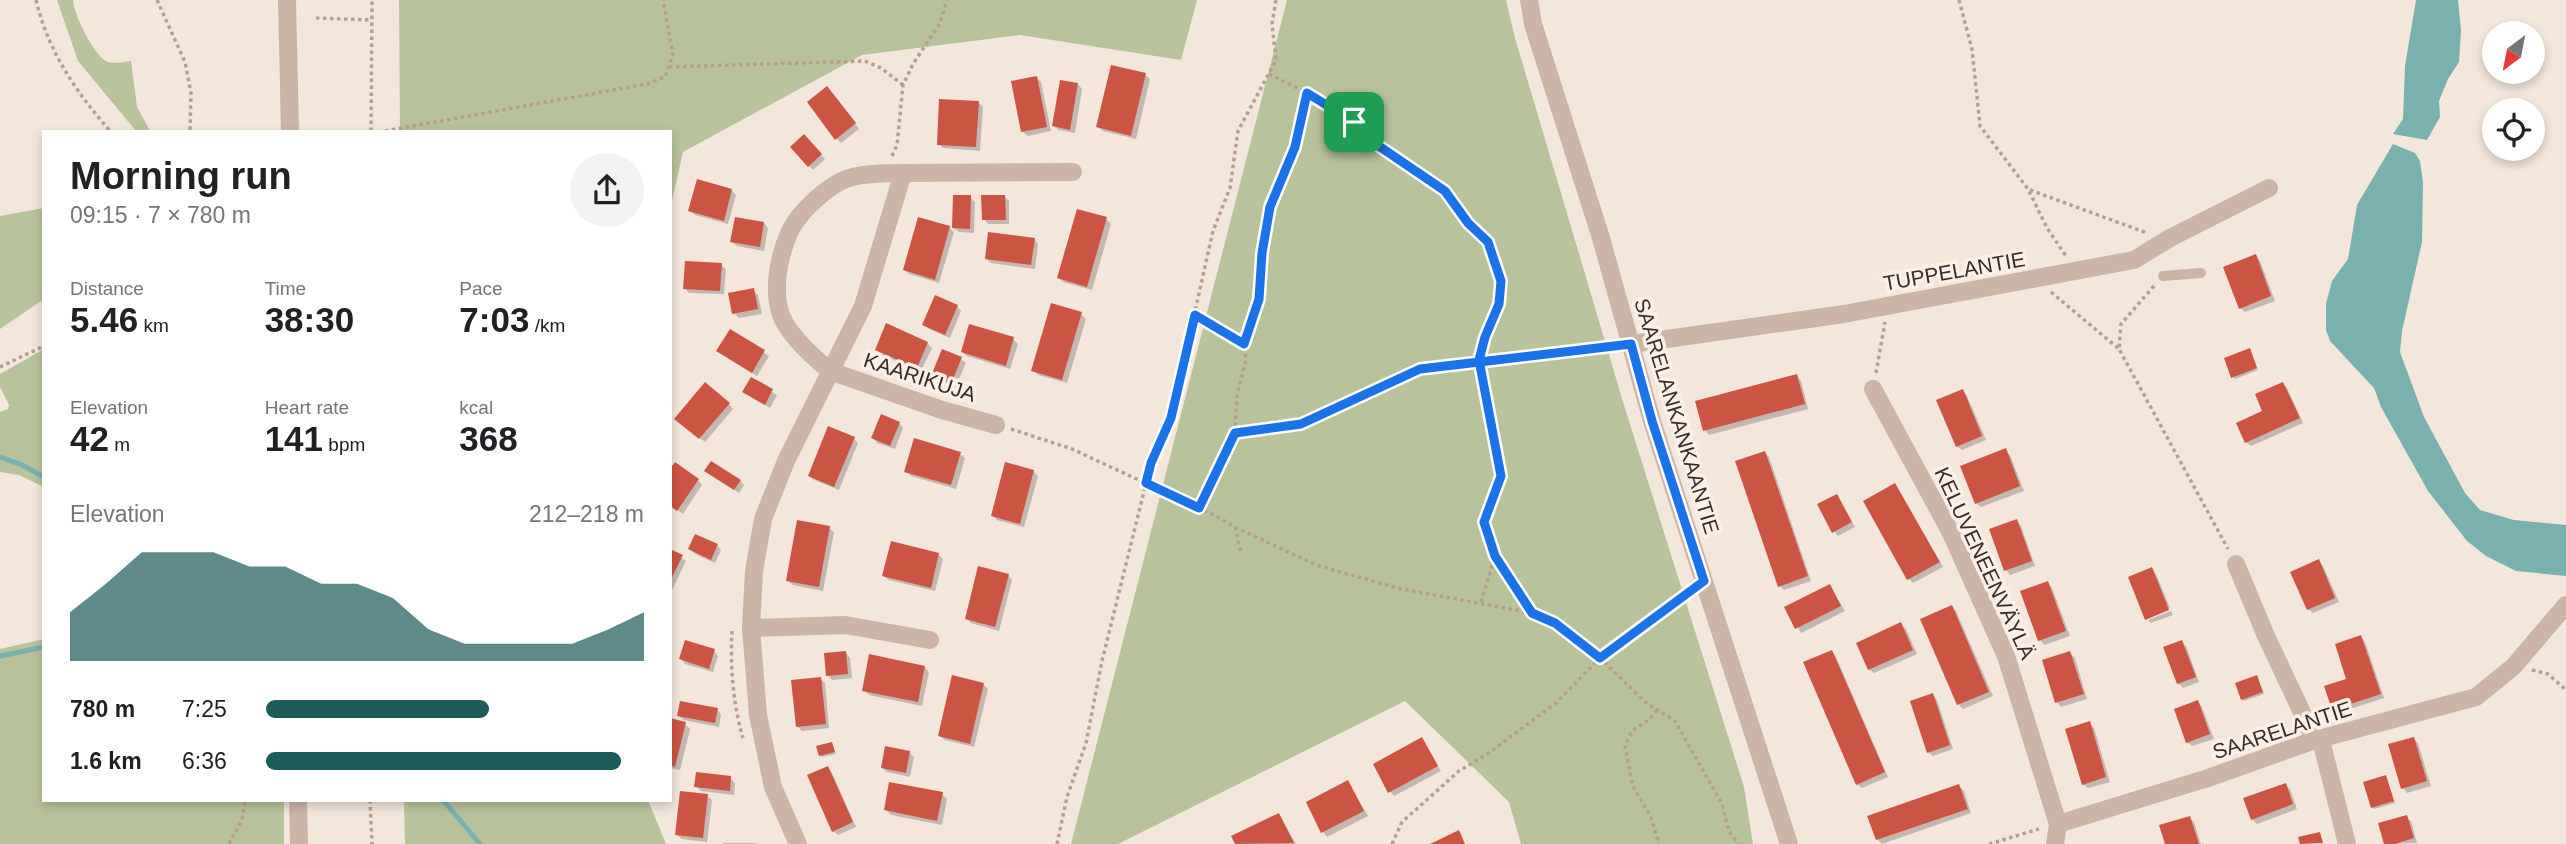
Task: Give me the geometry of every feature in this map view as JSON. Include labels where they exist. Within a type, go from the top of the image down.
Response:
[{"type":"street","points":[[287,0],[290,130]]},
{"type":"street","name":"SAARELANKANKAANTIE","points":[[1529,0],[1533,23],[1601,238],[1652,421],[1789,844]]},
{"type":"street","points":[[830,371],[790,330],[781,314],[776,277],[790,230],[816,197],[848,178],[884,173],[1073,172]]},
{"type":"street","points":[[798,844],[773,787],[758,715],[751,628],[754,571],[763,519],[786,461],[863,306],[903,173]]},
{"type":"street","name":"TUPPELANTIE","points":[[1631,344],[1888,306],[2134,260],[2269,188]]},
{"type":"street","name":"KAARIKUJA","points":[[830,371],[942,410],[996,425]]},
{"type":"street","name":"KELUVENEENVÄYLÄ","points":[[1873,389],[1951,533],[2006,656],[2058,824],[2055,844]]},
{"type":"street","points":[[2236,564],[2266,636],[2318,740],[2347,844]]},
{"type":"street","name":"SAARELANTIE","points":[[2058,824],[2208,778],[2318,740],[2476,697],[2513,667],[2566,605]]},
{"type":"street","points":[[751,628],[845,625],[930,640]]},
{"type":"street","points":[[298,802],[299,844]]},
{"type":"lane","points":[[2163,276],[2201,273]]},
{"type":"path","points":[[36,0],[63,70],[109,130]]},
{"type":"path","points":[[157,0],[185,62],[191,93],[190,130]]},
{"type":"path","points":[[371,130],[372,0]]},
{"type":"path","points":[[391,130],[647,84],[665,77],[673,55],[663,0]]},
{"type":"path","points":[[884,173],[897,145],[903,85],[913,64],[940,23],[947,0]]},
{"type":"path","points":[[1057,844],[1067,797],[1086,743],[1102,661],[1151,463],[1171,418],[1213,231],[1230,188],[1238,131],[1276,60],[1272,24],[1276,0]]},
{"type":"path","points":[[1959,0],[1972,49],[1980,126],[2028,189],[2047,228],[2077,271]]},
{"type":"path","points":[[316,18],[372,20]]},
{"type":"path","points":[[669,67],[865,61],[881,68],[903,85]]},
{"type":"path","points":[[1269,74],[1307,93],[1354,122],[1367,138],[1445,191],[1468,223],[1488,242],[1501,281],[1499,304],[1479,360],[1501,476],[1484,522],[1495,556],[1532,613]]},
{"type":"path","points":[[1199,508],[1235,433],[1237,395],[1246,360],[1244,344],[1259,299],[1262,253],[1270,207],[1295,147],[1307,93]]},
{"type":"path","points":[[2028,189],[2147,233]]},
{"type":"path","points":[[2119,349],[2121,324],[2163,276]]},
{"type":"path","points":[[2043,278],[2053,296],[2119,349],[2236,564]]},
{"type":"path","points":[[1873,389],[1888,306]]},
{"type":"path","points":[[1195,315],[1244,344]]},
{"type":"path","points":[[1235,433],[1301,424],[1420,369],[1631,344]]},
{"type":"path","points":[[0,367],[42,347]]},
{"type":"path","points":[[996,425],[1072,449],[1317,565],[1397,588],[1532,613],[1555,623],[1600,658],[1645,702],[1675,721],[1722,804],[1729,832],[1739,844]]},
{"type":"path","points":[[1234,527],[1241,552]]},
{"type":"path","points":[[1481,602],[1495,556]]},
{"type":"path","points":[[1392,844],[1402,822],[1459,771],[1489,753],[1557,702],[1600,658],[1704,581]]},
{"type":"path","points":[[2513,667],[2548,674],[2566,691]]},
{"type":"path","points":[[1657,710],[1650,719],[1632,731],[1625,746],[1633,787],[1651,817],[1659,844]]},
{"type":"path","points":[[229,844],[242,820],[245,802]]},
{"type":"path","points":[[370,802],[372,844]]},
{"type":"path","points":[[1989,844],[2058,824]]},
{"type":"green space","points":[[57,0],[73,0],[86,34],[103,59],[114,63],[131,61],[137,107],[149,130],[135,130],[78,61]]},
{"type":"green space","points":[[399,0],[1197,0],[1181,60],[1020,35],[862,55],[683,152],[672,200],[672,130],[400,130]]},
{"type":"green space","points":[[1287,0],[1506,0],[1623,402],[1744,787],[1753,844],[1521,844],[1509,802],[1405,701],[1118,844],[1071,844]]},
{"type":"green space","points":[[42,208],[42,300],[0,329],[0,216]]},
{"type":"green space","points":[[42,350],[42,486],[19,475],[0,472],[0,412],[8,409],[9,405],[0,387],[0,374]]},
{"type":"green space","points":[[42,639],[42,802],[284,802],[284,844],[0,844],[0,649]]},
{"type":"green space","points":[[404,802],[649,802],[666,844],[405,844]]},
{"type":"water","points":[[2416,0],[2458,0],[2461,31],[2459,62],[2448,79],[2439,101],[2440,117],[2427,140],[2393,134],[2403,119],[2405,66]]},
{"type":"water","points":[[2393,144],[2415,153],[2420,161],[2423,183],[2422,242],[2402,331],[2400,352],[2424,417],[2465,493],[2480,510],[2514,520],[2566,525],[2566,576],[2516,571],[2486,556],[2467,541],[2428,491],[2381,407],[2374,388],[2330,341],[2326,330],[2326,304],[2332,281],[2348,259],[2357,205]]},
{"type":"building","points":[[1111,65],[1146,73],[1131,136],[1096,127]]},
{"type":"building","points":[[1037,76],[1047,127],[1021,132],[1011,81]]},
{"type":"building","points":[[1060,80],[1078,83],[1070,130],[1052,126]]},
{"type":"building","points":[[827,86],[856,123],[835,140],[807,102]]},
{"type":"building","points":[[939,99],[979,101],[976,147],[937,145]]},
{"type":"building","points":[[804,134],[822,154],[808,167],[790,147]]},
{"type":"building","points":[[697,179],[732,189],[724,221],[688,211]]},
{"type":"building","points":[[953,195],[971,195],[970,229],[952,228]]},
{"type":"building","points":[[981,195],[1005,195],[1006,220],[982,220]]},
{"type":"building","points":[[1077,209],[1107,217],[1087,287],[1057,278]]},
{"type":"building","points":[[735,217],[764,222],[760,247],[730,242]]},
{"type":"building","points":[[918,217],[950,226],[935,280],[903,270]]},
{"type":"building","points":[[988,232],[1035,238],[1031,265],[985,259]]},
{"type":"building","points":[[2256,254],[2271,296],[2239,309],[2223,267]]},
{"type":"building","points":[[685,261],[722,263],[720,291],[683,289]]},
{"type":"building","points":[[754,288],[758,309],[732,314],[728,293]]},
{"type":"building","points":[[935,295],[958,305],[945,335],[922,325]]},
{"type":"building","points":[[1051,303],[1082,312],[1062,380],[1031,371]]},
{"type":"building","points":[[886,323],[928,342],[917,368],[875,350]]},
{"type":"building","points":[[969,324],[1014,337],[1006,366],[961,352]]},
{"type":"building","points":[[730,329],[765,350],[752,373],[716,351]]},
{"type":"building","points":[[2250,348],[2257,368],[2231,378],[2224,358]]},
{"type":"building","points":[[942,349],[962,357],[951,384],[931,376]]},
{"type":"building","points":[[1797,374],[1805,404],[1703,431],[1695,401]]},
{"type":"building","points":[[751,377],[773,389],[765,405],[742,392]]},
{"type":"building","points":[[705,382],[730,403],[699,439],[674,419]]},
{"type":"building","points":[[2283,382],[2300,418],[2245,443],[2236,423],[2262,411],[2255,394]]},
{"type":"building","points":[[1963,389],[1982,436],[1956,447],[1936,400]]},
{"type":"building","points":[[881,414],[900,422],[890,446],[871,438]]},
{"type":"building","points":[[828,426],[855,437],[834,487],[808,476]]},
{"type":"building","points":[[914,438],[961,452],[951,485],[904,472]]},
{"type":"building","points":[[2006,448],[2020,486],[1975,504],[1960,466]]},
{"type":"building","points":[[1765,451],[1808,576],[1778,587],[1735,461]]},
{"type":"building","points":[[711,461],[741,480],[734,490],[704,471]]},
{"type":"building","points":[[675,462],[699,479],[677,511],[672,507],[672,466]]},
{"type":"building","points":[[1005,462],[1034,470],[1020,524],[991,516]]},
{"type":"building","points":[[1895,483],[1940,562],[1907,580],[1863,501]]},
{"type":"building","points":[[1837,494],[1852,522],[1832,533],[1817,504]]},
{"type":"building","points":[[2017,519],[2032,561],[2004,571],[1989,529]]},
{"type":"building","points":[[797,520],[830,526],[819,587],[786,581]]},
{"type":"building","points":[[695,534],[718,544],[711,560],[688,549]]},
{"type":"building","points":[[891,541],[939,553],[931,588],[882,576]]},
{"type":"building","points":[[672,550],[683,555],[672,577]]},
{"type":"building","points":[[2319,559],[2335,598],[2307,610],[2290,572]]},
{"type":"building","points":[[978,566],[1009,574],[995,627],[965,619]]},
{"type":"building","points":[[2152,567],[2169,610],[2145,620],[2128,577]]},
{"type":"building","points":[[2048,581],[2066,631],[2038,641],[2020,591]]},
{"type":"building","points":[[1830,584],[1841,606],[1795,629],[1784,607]]},
{"type":"building","points":[[1952,605],[1989,692],[1957,705],[1920,619]]},
{"type":"building","points":[[1901,622],[1913,650],[1868,670],[1856,643]]},
{"type":"building","points":[[2361,635],[2381,694],[2332,710],[2324,686],[2346,679],[2335,644]]},
{"type":"building","points":[[685,640],[715,649],[709,669],[679,659]]},
{"type":"building","points":[[2182,640],[2196,677],[2177,684],[2163,647]]},
{"type":"building","points":[[1832,650],[1885,772],[1856,785],[1803,662]]},
{"type":"building","points":[[846,651],[848,674],[826,676],[824,653]]},
{"type":"building","points":[[2070,651],[2084,694],[2055,703],[2042,660]]},
{"type":"building","points":[[869,654],[925,666],[918,702],[862,691]]},
{"type":"building","points":[[952,675],[984,683],[970,744],[938,736]]},
{"type":"building","points":[[2257,675],[2263,692],[2241,700],[2235,683]]},
{"type":"building","points":[[821,677],[826,724],[796,727],[791,680]]},
{"type":"building","points":[[1933,693],[1950,745],[1927,753],[1910,701]]},
{"type":"building","points":[[2198,700],[2210,734],[2186,743],[2174,709]]},
{"type":"building","points":[[680,701],[718,708],[715,723],[677,716]]},
{"type":"building","points":[[672,718],[686,722],[675,767],[672,766]]},
{"type":"building","points":[[2090,721],[2106,777],[2082,785],[2065,729]]},
{"type":"building","points":[[1422,737],[1438,766],[1388,793],[1373,764]]},
{"type":"building","points":[[2414,737],[2427,781],[2401,789],[2388,744]]},
{"type":"building","points":[[832,742],[835,752],[819,756],[816,746]]},
{"type":"building","points":[[885,746],[910,751],[906,773],[881,768]]},
{"type":"building","points":[[828,766],[853,822],[832,832],[807,775]]},
{"type":"building","points":[[696,772],[731,776],[730,791],[694,787]]},
{"type":"building","points":[[2386,775],[2394,801],[2371,808],[2363,782]]},
{"type":"building","points":[[1348,780],[1364,811],[1321,833],[1306,802]]},
{"type":"building","points":[[889,782],[943,792],[937,821],[884,810]]},
{"type":"building","points":[[2286,783],[2293,804],[2251,820],[2243,798]]},
{"type":"building","points":[[1959,784],[1968,809],[1876,840],[1867,816]]},
{"type":"building","points":[[680,791],[708,794],[703,838],[675,835]]},
{"type":"building","points":[[1279,813],[1294,843],[1235,844],[1231,836]]},
{"type":"building","points":[[2407,815],[2414,838],[2395,844],[2384,844],[2378,823]]},
{"type":"building","points":[[2190,816],[2199,844],[2165,844],[2159,825]]},
{"type":"building","points":[[1459,830],[1465,844],[1430,844]]},
{"type":"building","points":[[2320,832],[2323,843],[2300,844],[2298,837]]},
{"type":"waterway","points":[[0,457],[42,476]]},
{"type":"waterway","points":[[0,656],[42,647]]},
{"type":"waterway","points":[[445,802],[480,844]]},
{"type":"route","points":[[1354,122],[1307,93],[1295,147],[1270,207],[1262,253],[1259,299],[1244,344],[1195,315],[1171,418],[1151,463],[1146,483],[1199,508],[1235,433],[1301,424],[1420,369],[1479,360],[1631,344],[1652,421],[1704,581],[1600,658],[1555,623],[1532,613],[1495,556],[1484,522],[1501,476],[1479,360],[1499,304],[1501,281],[1488,242],[1468,223],[1445,191],[1367,138],[1354,122]]}]
